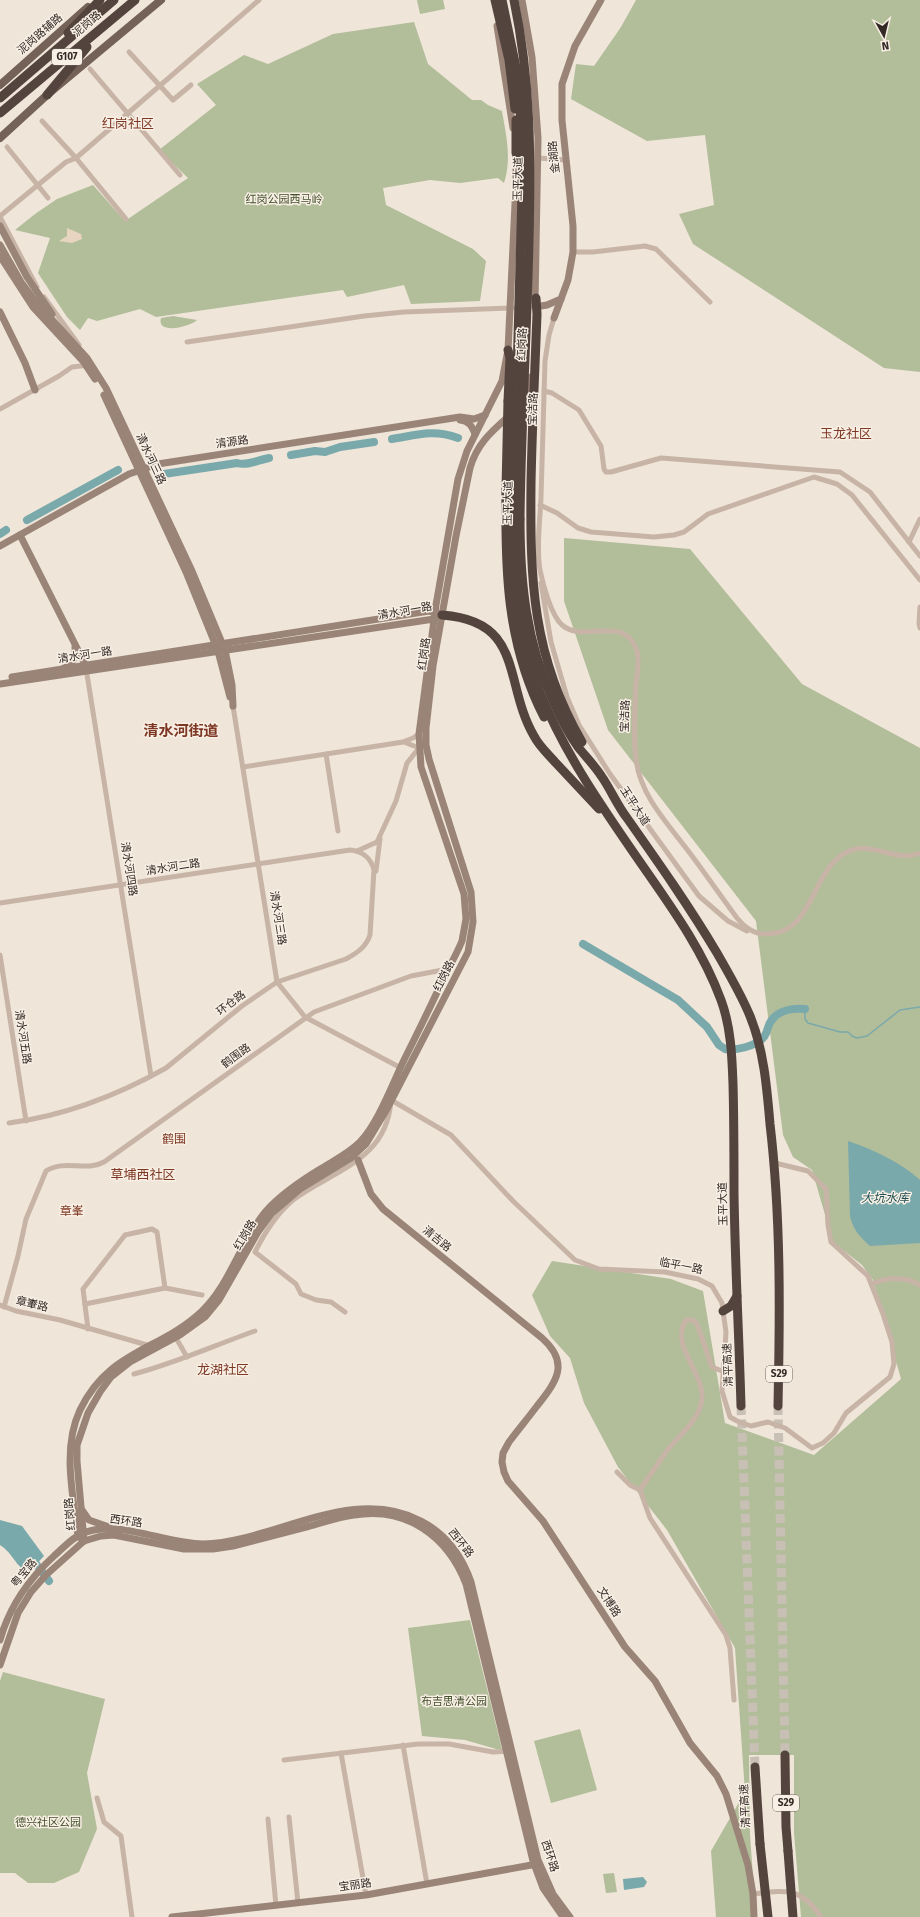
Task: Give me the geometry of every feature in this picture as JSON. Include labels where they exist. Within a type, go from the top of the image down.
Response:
[{"type":"highway","points":[[52,52],[75,24],[100,0]]},
{"type":"highway","name":"泥岗路","points":[[0,98],[114,0]]},
{"type":"highway","name":"泥岗路","points":[[0,114],[134,0]]},
{"type":"highway","name":"玉平大道","points":[[502,0],[518,77],[523,157],[516,519],[526,614],[535,654],[547,687],[562,720],[578,747],[601,776],[625,816],[669,876],[737,986],[751,1019],[761,1057],[767,1092],[775,1163]]},
{"type":"highway","name":"玉平大道","points":[[520,0],[530,137],[528,288],[514,567],[518,607],[524,641],[541,694],[563,742],[629,846],[678,916],[712,978],[727,1020],[732,1054],[738,1323]]},
{"type":"highway","points":[[493,2],[509,60],[516,120],[516,153]]},
{"type":"highway","points":[[47,95],[100,29]]},
{"type":"highway","points":[[538,304],[530,538],[534,602],[543,647],[559,694],[576,732],[601,776]]},
{"type":"highway","points":[[508,350],[510,358],[505,550],[508,595],[515,636],[525,672],[538,704],[569,762],[600,810]]},
{"type":"highway","points":[[437,615],[456,616],[475,621],[495,635],[505,653],[527,720],[535,738],[600,810],[629,846]]},
{"type":"highway","name":"S29","points":[[775,1163],[779,1312],[778,1406]]},
{"type":"highway","points":[[723,1311],[731,1306],[737,1296]]},
{"type":"highway","points":[[723,1311],[732,1315],[738,1323]]},
{"type":"highway","name":"清平高速","points":[[738,1323],[741,1406]]},
{"type":"highway","name":"S29","points":[[785,1755],[786,1827],[793,1917]]},
{"type":"highway","name":"清平高速","points":[[755,1766],[760,1844],[768,1917]]},
{"type":"main road","name":"泥岗路辅路","points":[[0,85],[96,0]]},
{"type":"main road","points":[[0,138],[47,95],[162,0]]},
{"type":"main road","points":[[493,2],[498,0]]},
{"type":"main road","name":"红岗路","points":[[80,1534],[81,1506],[77,1445],[82,1427],[91,1407],[105,1384],[123,1367],[176,1338],[200,1321],[216,1304],[258,1232],[272,1213],[300,1189],[346,1162],[359,1152],[373,1135],[468,952],[472,934],[473,912],[468,881],[435,782],[426,745],[427,721],[437,615],[472,460],[481,442],[517,409],[524,400],[529,387],[538,304],[538,158],[532,57],[520,0]]},
{"type":"main road","name":"金湖路","points":[[554,318],[568,280],[573,252],[573,226],[562,120],[562,84],[575,46],[601,0]]},
{"type":"main road","name":"红岗路","points":[[84,1541],[80,1534],[70,1450],[75,1422],[88,1397],[105,1375],[121,1361],[187,1323],[210,1302],[259,1221],[277,1199],[303,1180],[346,1154],[360,1142],[371,1126],[401,1068],[463,937],[466,919],[465,901],[462,888],[421,767],[419,734],[458,479],[475,434],[502,381],[508,350],[516,153],[502,51],[493,2]]},
{"type":"main road","points":[[0,226],[35,291],[71,340]]},
{"type":"main road","name":"清水河三路","points":[[0,246],[33,307],[88,363]]},
{"type":"main road","name":"清水河三路","points":[[0,256],[19,283],[71,340],[106,388],[142,471],[192,571],[232,685],[233,706]]},
{"type":"main road","points":[[538,304],[561,299]]},
{"type":"main road","points":[[538,304],[552,312],[554,318]]},
{"type":"main road","points":[[0,312],[25,363],[35,390]]},
{"type":"main road","name":"清源路","points":[[142,471],[158,464],[460,417],[474,418],[484,415]]},
{"type":"main road","name":"清源路","points":[[0,547],[129,474],[158,467],[459,420],[466,421],[472,426],[475,434]]},
{"type":"main road","points":[[21,535],[86,669]]},
{"type":"main road","name":"清水河一路","points":[[0,684],[86,669],[437,615]]},
{"type":"main road","points":[[58,670],[72,662],[75,657],[74,643]]},
{"type":"main road","name":"清水河一路","points":[[0,679],[58,670],[86,669]]},
{"type":"main road","points":[[443,980],[445,986],[451,986]]},
{"type":"main road","name":"清吉路","points":[[358,1160],[371,1194],[383,1209],[520,1320]]},
{"type":"main road","name":"文博路","points":[[520,1320],[551,1346],[557,1357],[558,1372],[551,1388],[509,1442],[502,1462],[504,1472],[511,1486],[543,1521],[625,1647],[655,1681],[690,1743],[717,1776],[726,1794],[748,1865],[753,1894],[754,1917]]},
{"type":"main road","points":[[81,1506],[84,1514],[89,1520],[121,1530]]},
{"type":"main road","name":"西环路","points":[[80,1534],[102,1529],[121,1530],[175,1542],[213,1543],[241,1538],[353,1509],[368,1508],[398,1511],[426,1523],[438,1532],[454,1549],[466,1568],[472,1582],[509,1751]]},
{"type":"main road","name":"西环路","points":[[84,1541],[101,1536],[114,1535],[174,1547],[204,1549],[233,1546],[354,1515],[382,1514],[410,1521],[423,1528],[440,1541],[454,1558],[461,1570],[466,1584],[509,1751],[536,1864],[544,1888],[563,1917]]},
{"type":"main road","name":"粤宝路","points":[[0,1640],[13,1605],[33,1576],[80,1534]]},
{"type":"main road","name":"粤宝路","points":[[0,1665],[18,1613],[31,1592],[56,1565],[84,1541]]},
{"type":"main road","name":"西环路","points":[[536,1864],[553,1894],[570,1917]]},
{"type":"main road","name":"宝丽路","points":[[172,1917],[366,1895],[536,1864]]},
{"type":"street","points":[[0,410],[72,367],[88,363],[36,284],[0,216],[37,184],[66,162],[76,158],[259,0]]},
{"type":"street","points":[[129,52],[173,100],[191,85]]},
{"type":"street","points":[[90,69],[180,175]]},
{"type":"street","points":[[42,121],[76,158],[126,219]]},
{"type":"street","points":[[7,147],[48,198]]},
{"type":"street","points":[[538,158],[566,160]]},
{"type":"street","points":[[573,252],[593,252],[651,247],[656,249],[710,302]]},
{"type":"street","points":[[186,342],[372,315],[404,312],[510,308],[538,304]]},
{"type":"street","name":"宝洁路","points":[[554,318],[546,345],[540,505],[540,570],[549,600],[556,617],[570,630],[579,632],[616,631],[626,636],[635,646],[638,659],[634,727],[636,761],[645,788],[661,816],[695,859],[737,918],[744,926],[758,934]]},
{"type":"street","points":[[544,391],[579,410],[601,446],[604,469],[606,472],[611,472],[661,458],[840,472],[870,492],[920,556]]},
{"type":"street","points":[[540,505],[557,513],[578,528],[591,532],[654,537],[674,535],[684,532],[708,514],[814,478],[837,484],[852,495],[920,580]]},
{"type":"street","points":[[909,542],[920,519]]},
{"type":"street","points":[[540,570],[546,619],[555,657],[567,697],[579,725],[610,774],[699,896],[732,923],[758,934],[776,933],[790,927],[798,922],[806,910],[827,868],[833,861],[845,853],[853,850],[866,848],[898,856],[910,856],[920,853]]},
{"type":"street","points":[[920,608],[920,628]]},
{"type":"street","name":"清水河四路","points":[[86,669],[151,1076]]},
{"type":"street","name":"清水河三路","points":[[233,706],[277,982],[305,1018],[401,1068]]},
{"type":"street","points":[[243,767],[403,742],[419,734]]},
{"type":"street","points":[[357,851],[377,842],[396,801],[407,763],[419,748],[408,742],[403,742]]},
{"type":"street","points":[[326,754],[338,831]]},
{"type":"street","points":[[375,884],[380,836]]},
{"type":"street","name":"清水河二路","points":[[0,903],[350,850],[357,851]]},
{"type":"street","name":"环仓路","points":[[9,1123],[26,1121],[92,1102],[151,1076],[166,1068],[242,1006],[277,982],[346,959],[367,944],[370,936],[375,884],[373,865],[364,854],[357,851]]},
{"type":"street","name":"清水河五路","points":[[0,955],[26,1121]]},
{"type":"street","name":"鹤围路","points":[[46,1170],[57,1166],[90,1167],[104,1162],[305,1018],[325,1008],[396,980],[448,969]]},
{"type":"street","points":[[345,1312],[331,1302],[316,1300],[301,1294],[296,1284],[255,1252],[272,1223],[287,1206],[309,1190],[358,1160],[373,1148],[390,1113],[391,1100]]},
{"type":"street","name":"临平一路","points":[[391,1100],[435,1124],[451,1135],[513,1201],[575,1260],[599,1269],[650,1270],[698,1279],[712,1286],[722,1303],[726,1332],[722,1371],[722,1391],[730,1417],[751,1426],[768,1422],[785,1428],[812,1448],[823,1443],[834,1433],[846,1413],[890,1377],[894,1364],[892,1342],[868,1276],[831,1242],[828,1225],[826,1189],[808,1171],[775,1163]]},
{"type":"street","name":"章輋路","points":[[46,1170],[26,1219],[18,1256],[2,1306],[147,1345]]},
{"type":"street","points":[[88,1329],[84,1289],[125,1235],[152,1229],[157,1232],[165,1288]]},
{"type":"street","points":[[872,1284],[882,1279],[898,1278],[920,1285]]},
{"type":"street","points":[[85,1304],[165,1288],[202,1295]]},
{"type":"street","points":[[640,1490],[666,1452],[700,1411],[702,1399],[699,1379],[682,1344],[681,1334],[686,1320],[693,1320],[697,1324],[712,1367],[722,1371]]},
{"type":"street","points":[[134,1374],[164,1366],[255,1331]]},
{"type":"street","points":[[176,1338],[187,1357]]},
{"type":"street","points":[[618,1472],[630,1485],[640,1490],[650,1518],[726,1635],[730,1648],[734,1700]]},
{"type":"street","points":[[284,1760],[403,1745],[449,1744],[493,1752],[509,1751]]},
{"type":"street","points":[[403,1745],[427,1884]]},
{"type":"street","points":[[341,1753],[366,1895]]},
{"type":"street","points":[[97,1798],[104,1822],[121,1836],[132,1917]]},
{"type":"street","points":[[289,1817],[298,1903]]},
{"type":"street","points":[[268,1819],[276,1906]]},
{"type":"street","points":[[753,1894],[783,1891],[795,1892],[812,1904],[820,1917]]},
{"type":"green space","points":[[417,0],[443,0],[445,9],[420,14]]},
{"type":"green space","points":[[636,0],[920,0],[920,372],[884,368],[693,244],[679,214],[714,205],[705,135],[647,141],[571,99],[576,64],[594,66],[621,27]]},
{"type":"green space","name":"红岗公园西马岭","points":[[414,22],[428,64],[472,100],[481,100],[502,111],[508,147],[508,165],[504,183],[498,178],[460,183],[430,180],[383,188],[386,205],[473,249],[486,261],[480,301],[411,304],[404,285],[347,297],[343,290],[156,317],[140,309],[97,321],[88,318],[80,330],[67,317],[38,273],[50,238],[15,230],[57,199],[93,185],[125,221],[188,178],[159,150],[216,105],[197,84],[244,55],[268,64],[333,34]]},
{"type":"green space","points":[[173,316],[197,320],[188,325],[174,328],[168,328],[161,323],[161,318]]},
{"type":"green space","points":[[564,538],[690,549],[802,684],[920,748],[920,1917],[801,1917],[794,1833],[794,1755],[749,1755],[750,1835],[756,1917],[716,1917],[711,1851],[745,1792],[735,1648],[667,1530],[618,1467],[584,1403],[570,1358],[550,1336],[532,1295],[552,1261],[671,1279],[703,1291],[725,1423],[814,1455],[901,1379],[873,1280],[862,1265],[833,1242],[812,1170],[793,1157],[783,1135],[756,921],[608,730],[564,601]]},
{"type":"green space","name":"布吉思清公园","points":[[470,1620],[502,1749],[496,1749],[465,1740],[422,1736],[408,1628]]},
{"type":"green space","name":"德兴社区公园","points":[[3,1672],[105,1699],[87,1773],[97,1829],[79,1872],[54,1883],[28,1883],[15,1873],[0,1873],[0,1681]]},
{"type":"green space","points":[[580,1729],[597,1790],[551,1803],[534,1741]]},
{"type":"green space","points":[[614,1873],[617,1892],[606,1893],[603,1874]]},
{"type":"shaded area","points":[[67,228],[81,234],[82,239],[72,243],[59,241],[67,236]]},
{"type":"water","name":"大坑水库","points":[[848,1141],[886,1157],[920,1180],[920,1243],[870,1246],[857,1233],[850,1216]]},
{"type":"water","points":[[0,1520],[22,1526],[44,1556],[29,1572],[17,1564],[8,1552],[0,1545]]},
{"type":"water","points":[[643,1877],[647,1882],[644,1887],[624,1890],[623,1879]]},
{"type":"waterway","points":[[392,439],[433,433],[458,438]]},
{"type":"waterway","points":[[291,455],[315,451],[325,452],[340,447],[374,442]]},
{"type":"waterway","points":[[164,474],[237,463],[249,463],[269,458]]},
{"type":"waterway","points":[[27,520],[118,470]]},
{"type":"waterway","points":[[0,534],[6,530]]},
{"type":"waterway","points":[[583,944],[678,1000],[707,1027],[719,1045],[725,1049],[740,1049],[750,1046],[760,1041],[765,1036],[770,1023],[778,1014],[791,1009],[805,1009]]},
{"type":"waterway","points":[[805,1009],[805,1019],[808,1023],[840,1032],[848,1032],[857,1038],[867,1036],[900,1010],[920,1007]]},
{"type":"waterway","points":[[30,1556],[49,1581]]},
{"type":"tunnel","points":[[741,1406],[755,1767]]},
{"type":"tunnel","points":[[778,1406],[785,1755]]},
{"type":"district","name":"红岗社区","points":[[128,123]]},
{"type":"district","name":"玉龙社区","points":[[846,433]]},
{"type":"district","name":"清水河街道","points":[[181,731]]},
{"type":"district","name":"鹤围","points":[[174,1139]]},
{"type":"district","name":"草埔西社区","points":[[143,1174]]},
{"type":"district","name":"章峯","points":[[72,1211]]},
{"type":"district","name":"龙湖社区","points":[[223,1369]]}]
